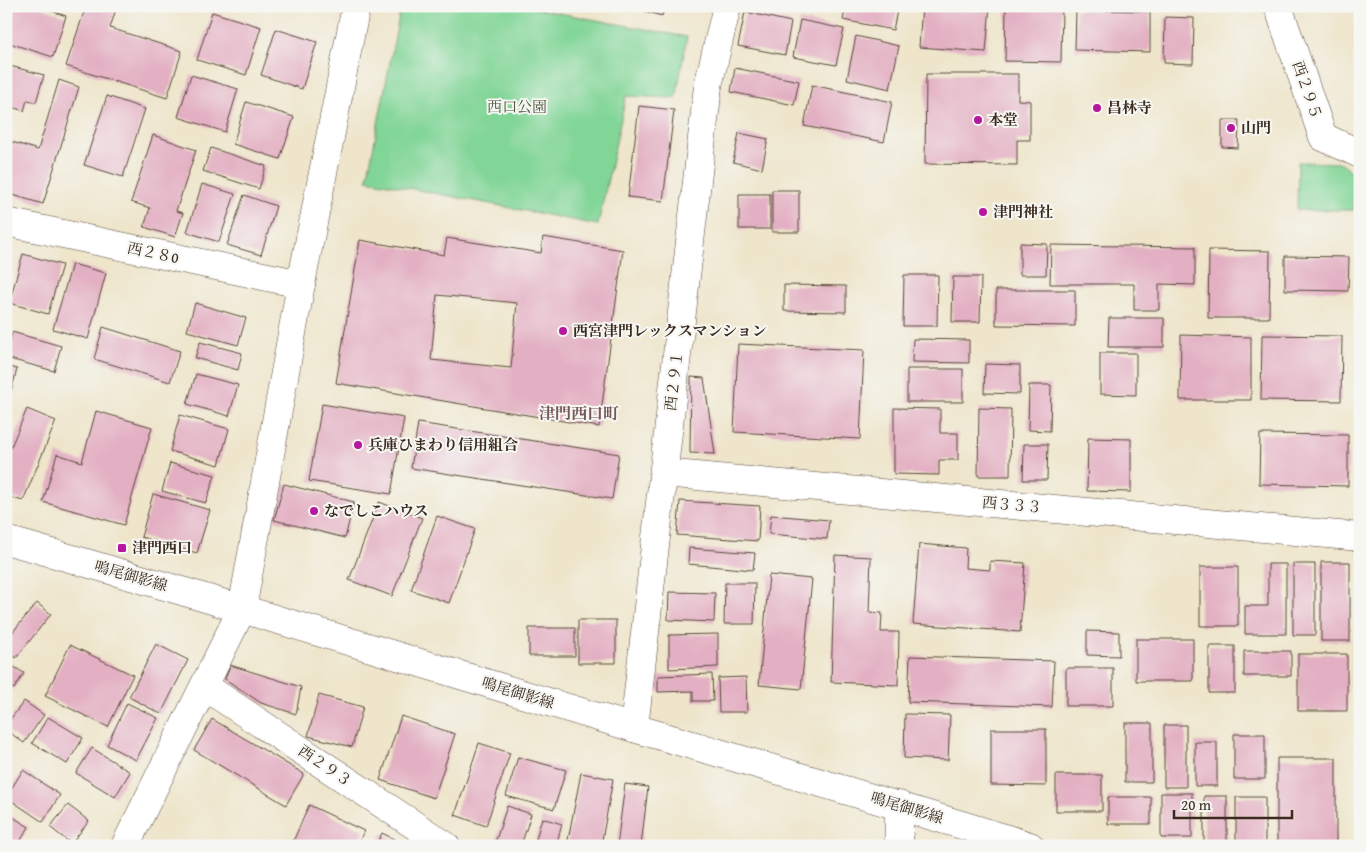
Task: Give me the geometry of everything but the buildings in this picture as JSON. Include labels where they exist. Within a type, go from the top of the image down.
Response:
[{"type":"street","points":[[126,846],[242,609],[300,284],[356,6]]},
{"type":"street","name":"西２９１","points":[[634,728],[708,86],[727,6]]},
{"type":"street","name":"西２９５","points":[[1278,6],[1323,137],[1360,154]]},
{"type":"street","name":"西２８0","points":[[6,222],[300,284]]},
{"type":"street","name":"西３３３","points":[[664,473],[1360,537]]},
{"type":"street","name":"鳴尾御影線","points":[[6,540],[242,609],[634,728],[899,805],[1030,846]]},
{"type":"street","name":"西２９３","points":[[204,686],[446,846]]},
{"type":"street","points":[[899,805],[899,846]]},
{"type":"green space","name":"西口公園","points":[[401,6],[522,6],[687,37],[676,98],[626,96],[598,225],[367,180]]},
{"type":"green space","points":[[1298,162],[1342,163],[1354,174],[1354,210],[1297,210]]},
{"type":"place","name":"昌林寺","points":[[1097,108]]},
{"type":"place","name":"本堂","points":[[978,120]]},
{"type":"place","name":"山門","points":[[1231,128]]},
{"type":"place","name":"津門神社","points":[[983,212]]},
{"type":"place","name":"西宮津門レックスマンション","points":[[563,331]]},
{"type":"place","name":"兵庫ひまわり信用組合","points":[[358,445]]},
{"type":"place","name":"なでしこハウス","points":[[314,511]]},
{"type":"place","name":"津門西口","points":[[122,548]]},
{"type":"district","name":"津門西口町","points":[[579,413]]}]
